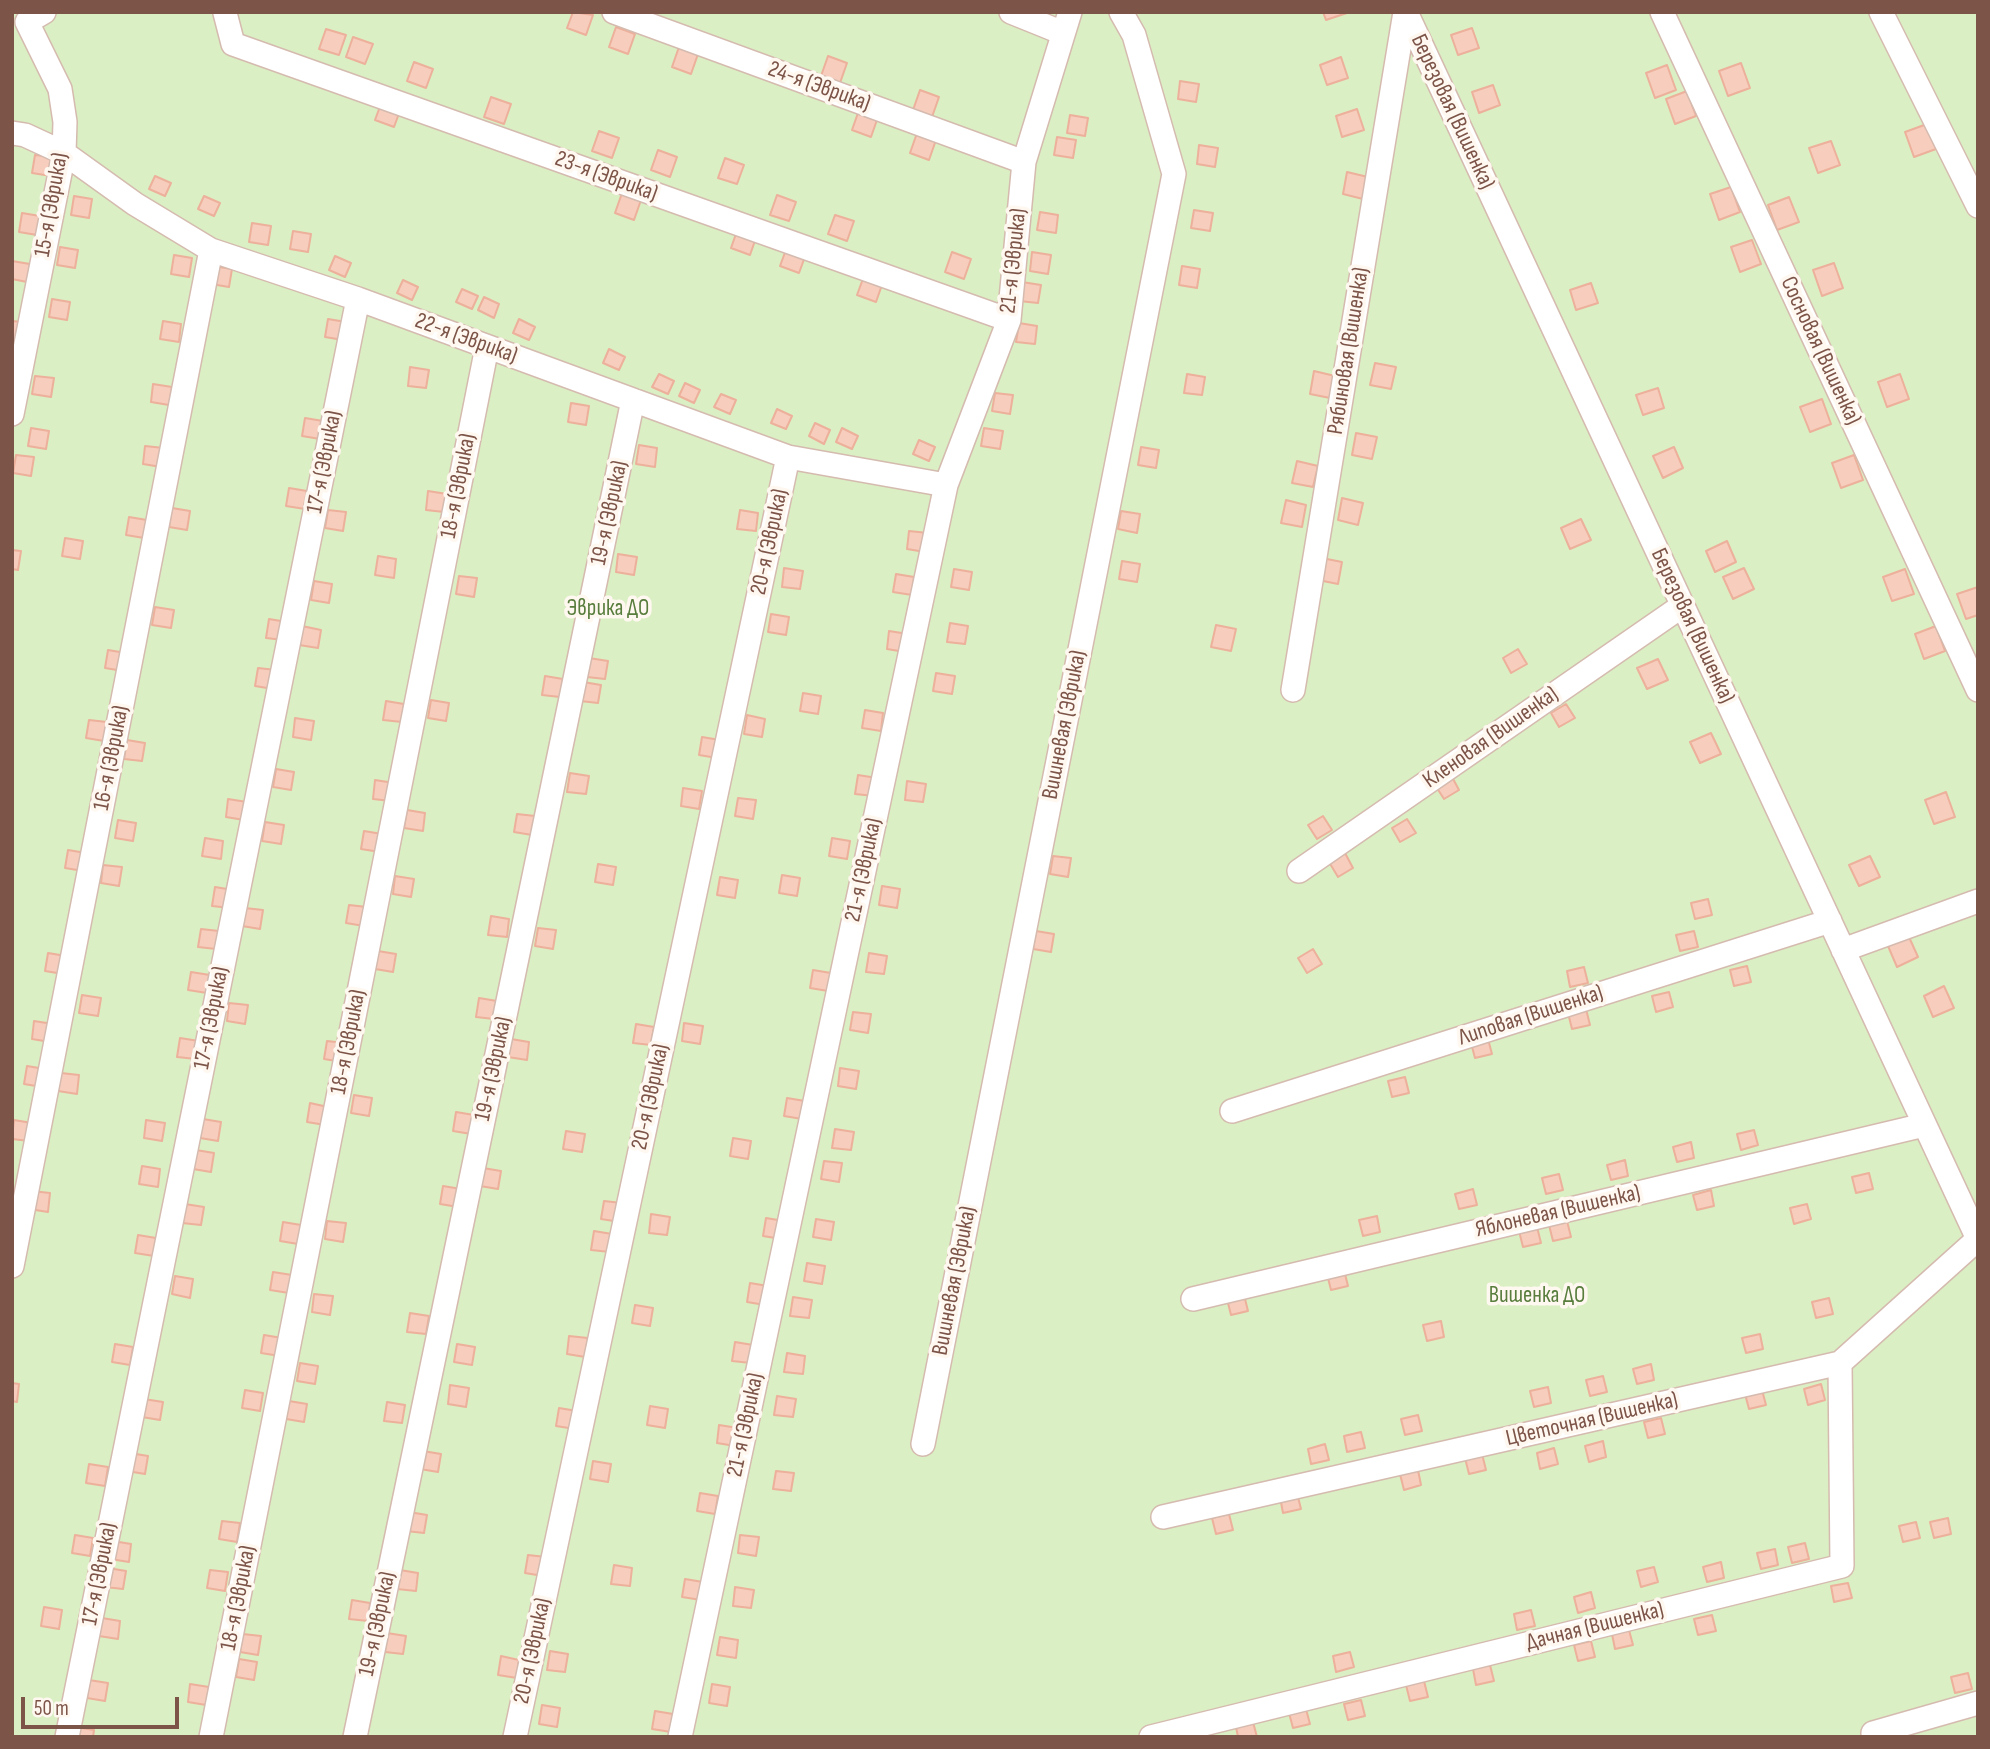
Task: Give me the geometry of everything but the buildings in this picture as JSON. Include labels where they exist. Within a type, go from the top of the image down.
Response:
[{"type":"lane","name":"24-я (Эврика)","points":[[614,12],[1024,162]]},
{"type":"lane","points":[[1011,12],[1067,22]]},
{"type":"lane","name":"Вишневая (Эврика)","points":[[923,1444],[1174,174],[1134,35],[1121,12]]},
{"type":"lane","name":"Березовая (Вишенка)","points":[[1405,12],[1978,1239]]},
{"type":"lane","name":"Рябиновая (Вишенка)","points":[[1293,690],[1405,12]]},
{"type":"lane","name":"Сосновая (Вишенка)","points":[[1662,12],[1978,690]]},
{"type":"lane","points":[[1881,12],[1978,206]]},
{"type":"lane","name":"23-я (Эврика)","points":[[225,13],[233,44],[1009,320]]},
{"type":"lane","name":"15-я (Эврика)","points":[[12,414],[64,153],[65,122],[60,89],[29,19]]},
{"type":"lane","name":"21-я (Эврика)","points":[[680,1737],[946,485],[1009,320],[1024,162],[1067,22]]},
{"type":"lane","name":"22-я (Эврика)","points":[[12,133],[25,135],[64,153],[135,204],[211,250],[358,299],[788,457],[946,485]]},
{"type":"lane","name":"16-я (Эврика)","points":[[12,1266],[211,250]]},
{"type":"lane","name":"17-я (Эврика)","points":[[67,1737],[358,299]]},
{"type":"lane","name":"18-я (Эврика)","points":[[211,1737],[487,347]]},
{"type":"lane","name":"19-я (Эврика)","points":[[355,1737],[633,400]]},
{"type":"lane","name":"20-я (Эврика)","points":[[514,1737],[788,457]]},
{"type":"lane","name":"Кленовая (Вишенка)","points":[[1299,871],[1682,606]]},
{"type":"lane","points":[[1843,950],[1978,901]]},
{"type":"lane","name":"Липовая (Вишенка)","points":[[1232,1111],[1829,922]]},
{"type":"lane","name":"Яблоневая (Вишенка)","points":[[1192,1298],[1924,1125]]},
{"type":"lane","name":"Цветочная (Вишенка)","points":[[1163,1517],[1840,1363],[1978,1239]]},
{"type":"lane","name":"Дачная (Вишенка)","points":[[1151,1737],[1842,1566],[1840,1363]]},
{"type":"lane","points":[[1874,1737],[1873,1733],[1978,1703]]},
{"type":"green space","points":[[12,12],[1978,12],[1978,1737],[12,1737]]},
{"type":"park label","name":"Эврика ДО","points":[[608,609]]},
{"type":"park label","name":"Вишенка ДО","points":[[1537,1296]]}]
